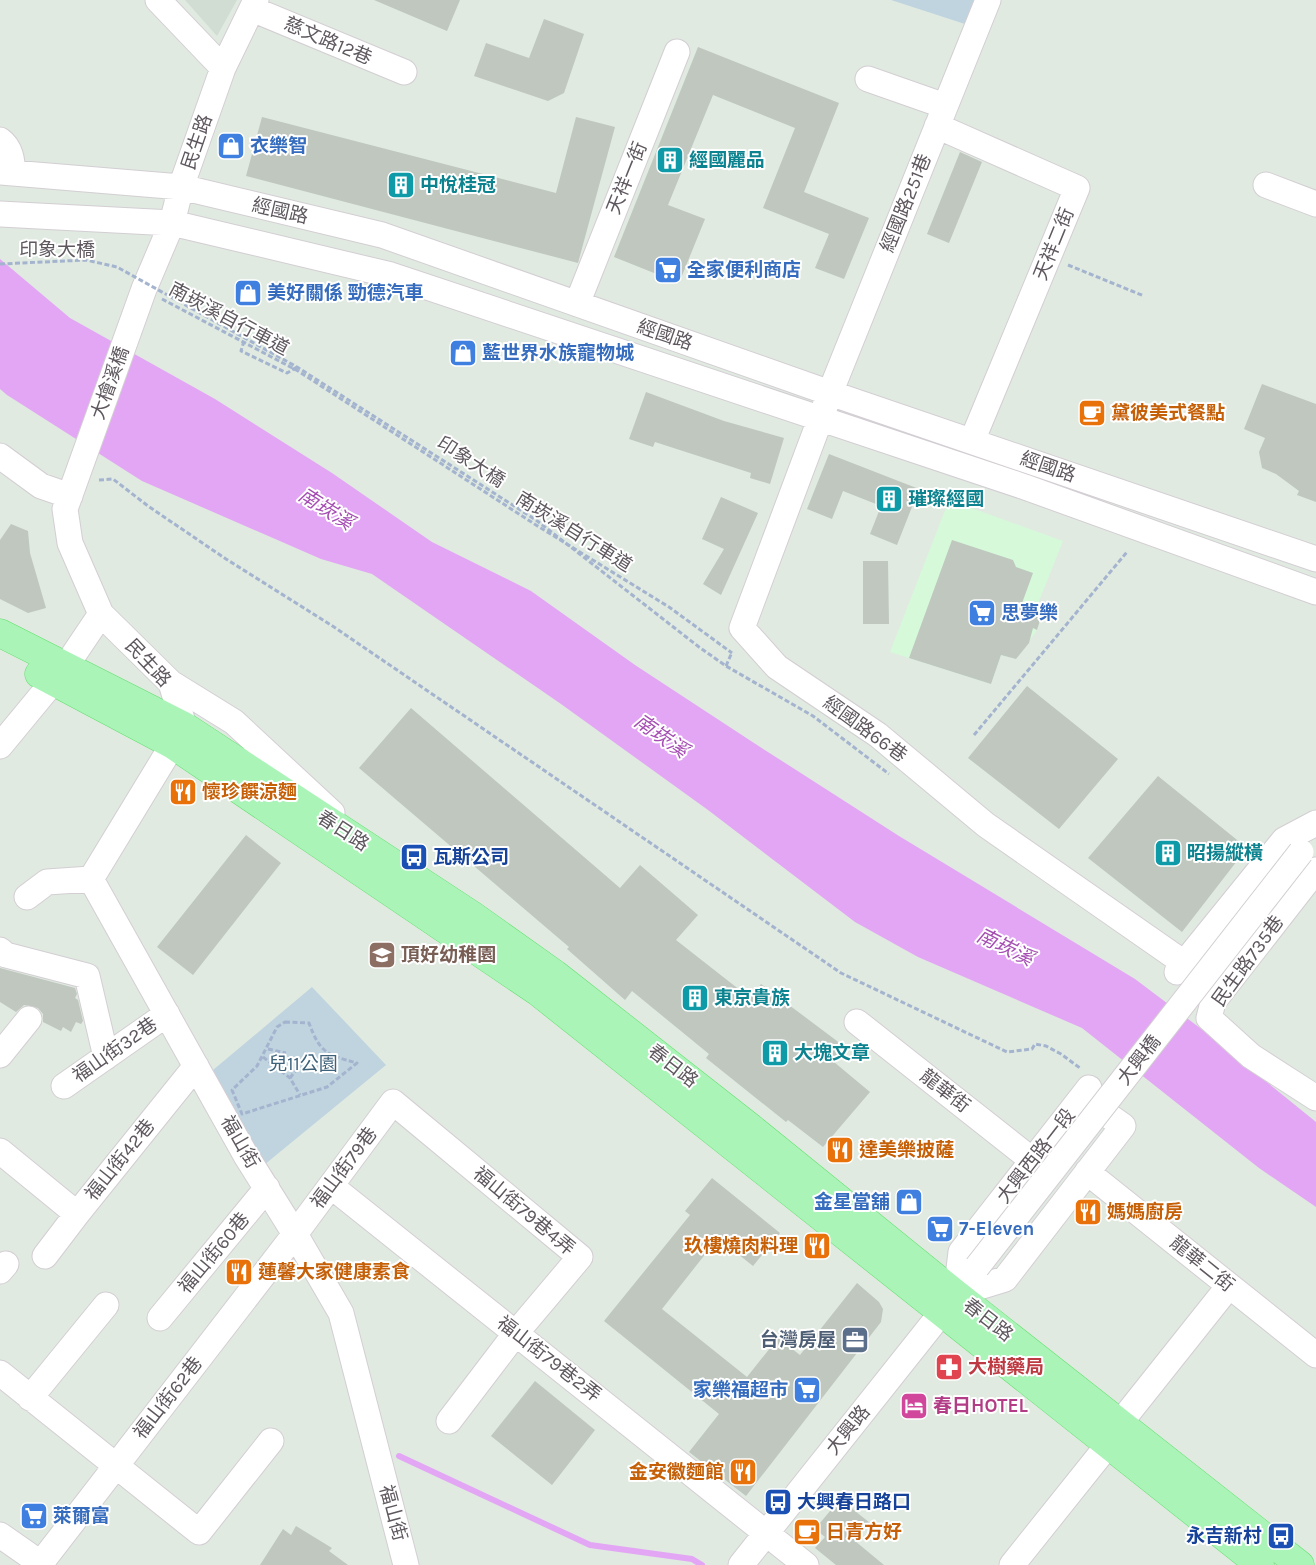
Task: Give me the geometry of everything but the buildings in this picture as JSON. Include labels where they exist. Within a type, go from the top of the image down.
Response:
[{"type":"main road","name":"春日路","points":[[0,633],[60,673],[178,736],[367,847],[472,915],[555,974],[750,1127],[949,1304]]},
{"type":"main road","name":"春日路","points":[[0,654],[60,673]]},
{"type":"main road","name":"春日路","points":[[178,736],[538,992],[949,1304],[1114,1434],[1300,1565]]},
{"type":"main road","name":"春日路","points":[[1114,1434],[1260,1565]]},
{"type":"street","points":[[158,0],[223,68]]},
{"type":"street","name":"經國路251巷","points":[[825,407],[988,0]]},
{"type":"street","name":"民生路","points":[[141,297],[172,223],[181,187],[223,68],[254,5]]},
{"type":"street","name":"慈文路12巷","points":[[254,5],[404,72]]},
{"type":"street","name":"天祥一街","points":[[577,304],[677,52]]},
{"type":"street","points":[[868,78],[941,116]]},
{"type":"street","name":"天祥二街","points":[[941,116],[1077,188],[972,441]]},
{"type":"street","points":[[0,140],[6,144],[12,157],[7,172]]},
{"type":"street","name":"經國路","points":[[7,172],[181,187],[382,235],[577,304],[825,407],[1025,487],[1316,592]]},
{"type":"street","points":[[1266,185],[1316,204]]},
{"type":"street","name":"經國路","points":[[0,214],[172,223],[391,275],[825,407],[972,441],[1316,559]]},
{"type":"street","name":"大檜溪橋","points":[[81,461],[141,297]]},
{"type":"street","name":"經國路66巷","points":[[825,407],[742,628],[777,667],[878,735],[986,824],[1181,968],[1284,840],[1316,824]]},
{"type":"street","points":[[0,456],[42,486],[71,492]]},
{"type":"street","name":"民生路","points":[[81,461],[65,509],[70,544],[101,614],[171,684],[178,736]]},
{"type":"street","points":[[0,746],[60,673],[101,614]]},
{"type":"street","points":[[171,684],[234,722],[367,847]]},
{"type":"street","points":[[27,897],[47,882],[91,879],[178,736]]},
{"type":"street","name":"大興橋","points":[[949,1304],[1311,852]]},
{"type":"street","name":"民生路735巷","points":[[1311,852],[1213,1002],[1209,1018],[1251,1056],[1316,1098]]},
{"type":"street","name":"福山街","points":[[91,879],[196,1066],[341,1313],[406,1565]]},
{"type":"street","points":[[0,950],[6,955],[87,976],[106,1057]]},
{"type":"street","name":"福山街32巷","points":[[64,1086],[167,1014]]},
{"type":"street","points":[[0,1055],[29,1019]]},
{"type":"street","name":"龍華街","points":[[857,1022],[1032,1160]]},
{"type":"street","name":"福山街42巷","points":[[45,1256],[76,1214],[196,1066]]},
{"type":"street","name":"大興西路一段","points":[[1085,1086],[1123,1126],[1005,1279],[949,1304],[962,1252],[1085,1086]]},
{"type":"street","name":"福山街79巷","points":[[296,1234],[393,1102]]},
{"type":"street","name":"福山街79巷4弄","points":[[393,1102],[580,1256],[516,1333]]},
{"type":"street","points":[[0,1151],[76,1214]]},
{"type":"street","name":"龍華二街","points":[[1087,1172],[1316,1355]]},
{"type":"street","name":"福山街79巷2弄","points":[[330,1186],[767,1532],[806,1565]]},
{"type":"street","name":"福山街60巷","points":[[160,1318],[267,1188]]},
{"type":"street","name":"福山街62巷","points":[[42,1564],[296,1234]]},
{"type":"street","points":[[1012,1565],[1229,1286]]},
{"type":"street","name":"大興路","points":[[741,1565],[949,1304]]},
{"type":"street","points":[[30,1398],[106,1305]]},
{"type":"street","points":[[449,1421],[516,1333]]},
{"type":"street","points":[[0,1373],[199,1532],[271,1441]]},
{"type":"street","points":[[0,1535],[42,1564]]},
{"type":"path","points":[[1049,257],[1144,296]]},
{"type":"path","name":"印象大橋","points":[[0,264],[86,260],[117,267],[297,367],[536,520],[726,666],[813,716],[889,774],[894,767]]},
{"type":"path","name":"南崁溪自行車道","points":[[141,297],[244,341],[298,371],[536,525],[669,607],[739,658]]},
{"type":"path","points":[[244,341],[241,351],[287,373],[297,367]]},
{"type":"path","points":[[71,492],[101,479],[114,479],[179,528],[334,627],[842,973],[1007,1052],[1032,1048],[1035,1044],[1046,1046],[1085,1086]]},
{"type":"path","points":[[974,735],[1127,552]]},
{"type":"path","points":[[726,666],[732,652]]},
{"type":"path","points":[[285,1022],[309,1023],[314,1039],[329,1056],[357,1063],[327,1087],[242,1114],[232,1090],[257,1066],[268,1050],[277,1027],[285,1022]]},
{"type":"path","points":[[268,1050],[286,1053]]},
{"type":"path","points":[[263,1057],[290,1078],[300,1095]]},
{"type":"path","points":[[290,1078],[296,1070]]},
{"type":"shaded area","points":[[185,0],[237,0],[217,36]]},
{"type":"shaded area","name":"思夢樂","points":[[949,500],[1063,541],[1035,611],[1042,614],[1037,630],[1016,659],[1001,655],[991,684],[890,652]]},
{"type":"green space","points":[[891,0],[978,0],[968,25]]},
{"type":"green space","name":"兒11公園","points":[[312,987],[386,1065],[264,1165],[213,1070]]},
{"type":"water","name":"南崁溪","points":[[0,259],[70,318],[215,399],[332,473],[432,542],[531,591],[635,665],[754,743],[899,836],[1135,979],[1204,1031],[1316,1122],[1316,1207],[1259,1168],[1082,1028],[918,957],[855,922],[708,810],[561,704],[372,574],[321,559],[142,481],[7,395],[0,389]]},
{"type":"waterway","points":[[399,1456],[590,1545],[692,1559],[702,1565]]},
{"type":"place","name":"衣樂智","points":[[231,146]]},
{"type":"place","name":"經國麗品","points":[[670,160]]},
{"type":"place","name":"中悅桂冠","points":[[401,185]]},
{"type":"place","name":"全家便利商店","points":[[668,270]]},
{"type":"place","name":"美好關係 勁德汽車","points":[[248,293]]},
{"type":"place","name":"藍世界水族寵物城","points":[[463,353]]},
{"type":"place","name":"黛彼美式餐點","points":[[1092,413]]},
{"type":"place","name":"璀璨經國","points":[[889,499]]},
{"type":"place","name":"思夢樂","points":[[982,613]]},
{"type":"place","name":"懷珍饌涼麵","points":[[183,792]]},
{"type":"place","name":"昭揚縱橫","points":[[1168,853]]},
{"type":"place","name":"瓦斯公司","points":[[414,857]]},
{"type":"place","name":"頂好幼稚園","points":[[382,955]]},
{"type":"place","name":"東京貴族","points":[[695,998]]},
{"type":"place","name":"大塊文章","points":[[775,1053]]},
{"type":"place","name":"達美樂披薩","points":[[840,1150]]},
{"type":"place","name":"金星當舖","points":[[909,1202]]},
{"type":"place","name":"媽媽廚房","points":[[1088,1212]]},
{"type":"place","name":"7-Eleven","points":[[940,1229]]},
{"type":"place","name":"玖樓燒肉料理","points":[[817,1246]]},
{"type":"place","name":"蓮馨大家健康素食","points":[[239,1272]]},
{"type":"place","name":"台灣房屋","points":[[855,1340]]},
{"type":"place","name":"大樹藥局","points":[[949,1367]]},
{"type":"place","name":"家樂福超市","points":[[807,1390]]},
{"type":"place","name":"春日HOTEL","points":[[914,1406]]},
{"type":"place","name":"金安徽麵館","points":[[743,1472]]},
{"type":"place","name":"大興春日路口","points":[[778,1502]]},
{"type":"place","name":"萊爾富","points":[[34,1516]]},
{"type":"place","name":"日青方好","points":[[807,1532]]},
{"type":"place","name":"永吉新村","points":[[1281,1536]]}]
